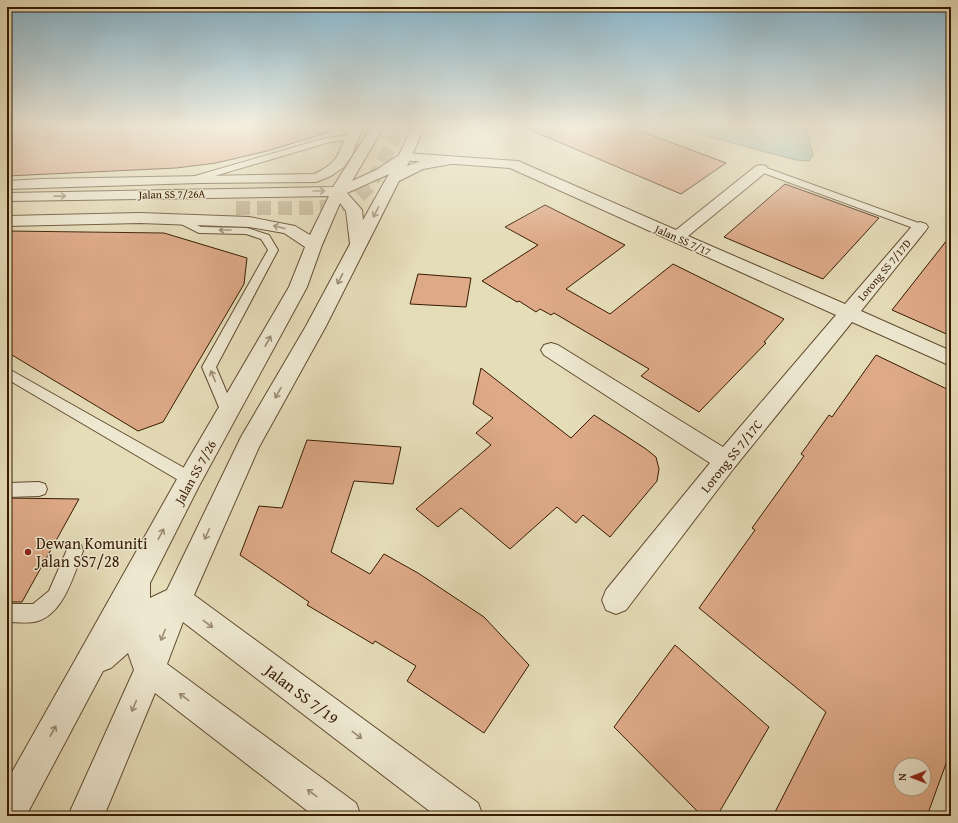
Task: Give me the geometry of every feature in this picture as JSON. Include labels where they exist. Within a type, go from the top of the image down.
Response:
[{"type":"street","points":[[7,185],[41,183],[316,178],[339,164]]},
{"type":"street","name":"Jalan SS 7/26","points":[[7,816],[136,581],[190,479],[298,287],[314,245],[338,191],[354,164]]},
{"type":"street","name":"Jalan SS 7/26A","points":[[7,197],[338,191],[374,176],[397,164]]},
{"type":"street","points":[[86,816],[150,670],[177,600],[223,498],[250,444],[316,326],[401,164]]},
{"type":"street","points":[[393,179],[404,171],[425,164]]},
{"type":"street","name":"Jalan SS 7/17","points":[[514,164],[951,359]]},
{"type":"street","points":[[677,237],[761,169]]},
{"type":"street","points":[[182,193],[191,180]]},
{"type":"street","points":[[28,197],[41,183]]},
{"type":"street","points":[[338,191],[354,210],[358,244]]},
{"type":"street","name":"Jalan SS 7/26A","points":[[7,212],[236,208]]},
{"type":"street","points":[[7,221],[176,218],[270,225],[289,230],[314,245]]},
{"type":"street","name":"Lorong SS 7/17D","points":[[849,313],[920,227]]},
{"type":"street","name":"Lorong SS 7/17C","points":[[616,600],[726,461],[849,313]]},
{"type":"street","points":[[551,350],[726,461]]},
{"type":"street","points":[[136,581],[136,611],[140,645],[150,670],[343,816]]},
{"type":"street","points":[[88,668],[155,611],[177,600]]},
{"type":"street","name":"Jalan SS 7/19","points":[[177,600],[465,816]]},
{"type":"lane","points":[[191,180],[248,164]]},
{"type":"lane","points":[[761,169],[920,227]]},
{"type":"lane","points":[[176,218],[199,230],[247,231],[265,237],[273,250],[209,367],[228,412]]},
{"type":"lane","points":[[7,373],[190,479]]},
{"type":"lane","points":[[7,490],[39,489]]},
{"type":"lane","points":[[7,614],[36,613],[56,597],[75,551]]},
{"type":"building","points":[[7,164],[205,164],[176,168],[7,176]]},
{"type":"building","points":[[611,164],[724,164],[681,194]]},
{"type":"building","points":[[785,184],[879,218],[823,279],[724,237]]},
{"type":"building","points":[[545,205],[625,245],[566,289],[610,314],[673,264],[784,319],[764,342],[766,343],[699,412],[641,376],[649,369],[554,313],[551,315],[540,309],[536,312],[482,281],[538,245],[505,227]]},
{"type":"building","points":[[7,231],[164,233],[247,258],[244,284],[163,422],[138,431],[7,352]]},
{"type":"building","points":[[951,235],[951,336],[892,310]]},
{"type":"building","points":[[418,274],[471,278],[466,307],[410,304]]},
{"type":"building","points":[[876,355],[951,391],[951,750],[927,816],[773,816],[826,712],[699,608],[755,530],[752,528],[804,456],[801,454],[829,415],[832,417]]},
{"type":"building","points":[[481,368],[571,438],[594,415],[656,457],[659,469],[657,481],[610,537],[583,515],[576,523],[557,507],[510,549],[461,508],[438,527],[416,509],[491,445],[476,433],[493,418],[473,404]]},
{"type":"building","points":[[307,440],[401,447],[393,484],[354,481],[331,552],[370,574],[384,554],[418,573],[484,617],[529,665],[484,733],[407,681],[416,666],[375,641],[373,644],[307,605],[309,602],[240,555],[259,506],[282,508]]},
{"type":"building","name":"Dewan Komuniti Jalan SS7/28","points":[[7,498],[79,499],[22,602],[7,602]]},
{"type":"building","points":[[675,645],[769,727],[717,816],[702,816],[614,727]]},
{"type":"tunnel","points":[[236,208],[310,208],[337,206],[352,202],[370,186],[381,164]]},
{"type":"place","name":"Dewan Komuniti Jalan SS7/28","points":[[28,552]]}]
